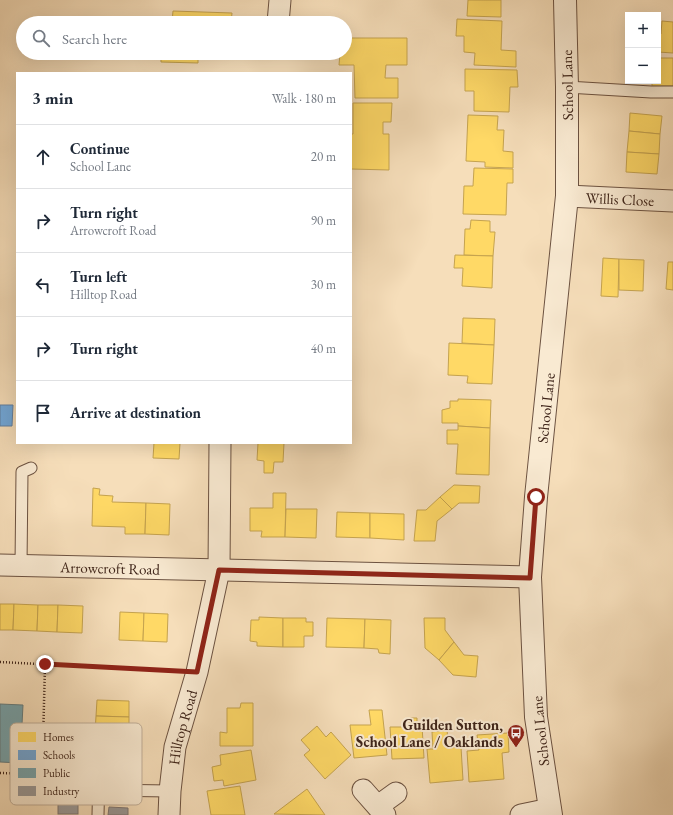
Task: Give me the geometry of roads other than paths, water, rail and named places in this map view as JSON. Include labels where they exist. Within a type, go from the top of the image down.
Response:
[{"type":"street","points":[[279,16],[280,0]]},
{"type":"street","name":"School Lane","points":[[550,812],[536,717],[530,578],[536,497],[567,196],[568,87],[565,0]]},
{"type":"street","name":"Willis Close","points":[[567,196],[673,201]]},
{"type":"street","points":[[219,570],[220,444]]},
{"type":"street","name":"Arrowcroft Road","points":[[0,565],[530,578]]},
{"type":"street","name":"Hilltop Road","points":[[170,815],[170,791],[175,747],[197,672],[219,570]]},
{"type":"street","points":[[363,790],[381,811],[396,793]]},
{"type":"street","points":[[521,815],[550,812]]},
{"type":"lane","points":[[568,87],[673,92]]},
{"type":"lane","points":[[21,566],[22,472],[31,468]]},
{"type":"lane","points":[[142,791],[170,791]]},
{"type":"lane","points":[[98,805],[98,815]]},
{"type":"place","name":"Guilden Sutton, School Lane / Oaklands","points":[[516,748]]}]
